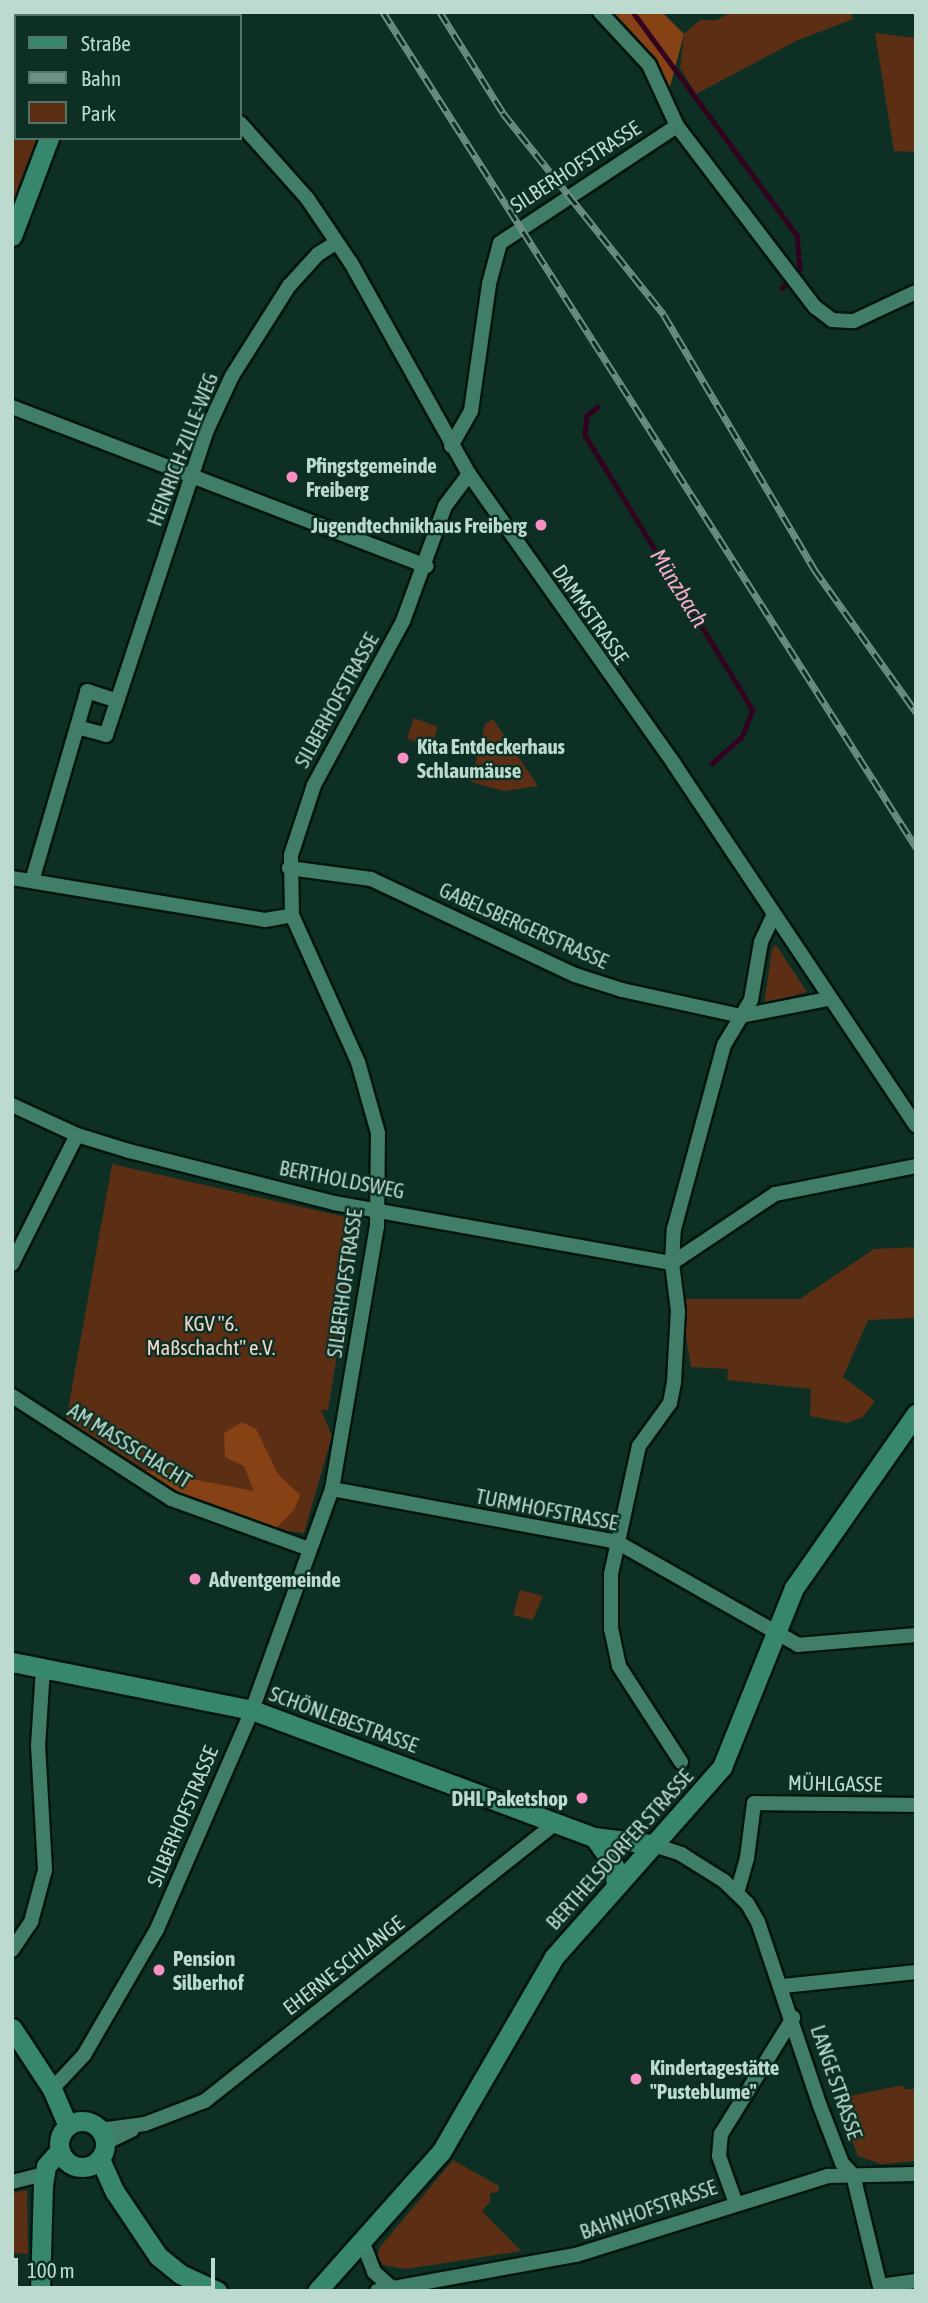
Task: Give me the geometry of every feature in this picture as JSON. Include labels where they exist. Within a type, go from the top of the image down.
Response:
[{"type":"street","points":[[600,12],[649,65],[677,126],[801,291],[832,320],[854,321],[916,292]]},
{"type":"street","name":"DAMMSTRASSE","points":[[242,125],[307,198],[337,242],[469,474],[674,764],[828,999],[916,1125]]},
{"type":"street","name":"SILBERHOFSTRASSE","points":[[451,446],[471,411],[489,284],[500,243],[677,126]]},
{"type":"street","points":[[12,236],[48,140]]},
{"type":"street","name":"HEINRICH-ZILLE-WEG","points":[[77,727],[106,735],[207,430],[250,341],[289,286],[318,254],[337,242]]},
{"type":"street","points":[[12,407],[426,566]]},
{"type":"street","name":"SILBERHOFSTRASSE","points":[[52,2089],[84,2055],[157,1928],[251,1710],[309,1549],[320,1532],[332,1489],[377,1208],[378,1133],[368,1089],[292,915],[289,868],[297,830],[314,785],[403,621],[426,566],[445,506],[469,474]]},
{"type":"street","points":[[32,881],[87,691],[117,701]]},
{"type":"street","name":"GABELSBERGERSTRASSE","points":[[289,868],[371,878],[575,975],[622,990],[741,1016],[828,999]]},
{"type":"street","points":[[12,878],[265,920],[292,915]]},
{"type":"street","points":[[681,1762],[650,1709],[627,1682],[615,1654],[610,1586],[639,1446],[670,1403],[674,1382],[678,1311],[671,1264],[674,1229],[724,1045],[751,1000],[761,942],[773,916]]},
{"type":"street","name":"BERTHOLDSWEG","points":[[12,1105],[77,1135],[334,1203],[377,1208],[671,1264]]},
{"type":"street","points":[[12,1264],[77,1135]]},
{"type":"street","points":[[671,1264],[775,1194],[916,1166]]},
{"type":"street","name":"AM MASSSCHACHT","points":[[12,1396],[171,1499],[309,1549]]},
{"type":"street","name":"BERTHELSDORFER STRASSE","points":[[317,2291],[363,2243],[441,2152],[554,1957],[615,1884],[722,1767],[774,1633],[812,1558],[916,1414]]},
{"type":"street","name":"TURMHOFSTRASSE","points":[[332,1489],[617,1542],[797,1645],[916,1635]]},
{"type":"street","name":"SCHÖNLEBESTRASSE","points":[[12,1662],[251,1710],[594,1837],[651,1844]]},
{"type":"street","points":[[12,1950],[31,1922],[45,1870],[38,1746],[43,1668]]},
{"type":"street","name":"MÜHLGASSE","points":[[737,1893],[747,1858],[754,1803],[916,1805]]},
{"type":"street","name":"EHERNE SCHLANGE","points":[[98,2150],[145,2124],[177,2114],[226,2086],[557,1822]]},
{"type":"street","points":[[594,1837],[614,1866],[615,1884]]},
{"type":"street","name":"LANGE STRASSE","points":[[651,1844],[681,1854],[737,1893],[758,1922],[783,1986],[842,2163],[853,2175],[880,2289]]},
{"type":"street","points":[[783,1986],[916,1972]]},
{"type":"street","points":[[735,2201],[719,2156],[721,2134],[793,2018]]},
{"type":"street","points":[[12,2028],[75,2124],[98,2150],[115,2192],[158,2256],[180,2274],[217,2291]]},
{"type":"street","points":[[44,2197],[64,2156],[60,2137],[75,2124]]},
{"type":"street","points":[[12,2182],[45,2174],[64,2156],[98,2150]]},
{"type":"street","points":[[40,2291],[45,2174]]},
{"type":"street","name":"BAHNHOFSTRASSE","points":[[377,2291],[576,2255],[735,2201],[828,2176],[916,2174]]},
{"type":"street","points":[[363,2243],[374,2272],[392,2288]]},
{"type":"street","points":[[880,2289],[916,2281]]},
{"type":"green space","points":[[731,12],[851,12],[853,19],[796,41],[696,94],[680,68],[684,34],[700,20],[717,20]]},
{"type":"green space","points":[[875,33],[916,38],[916,152],[894,151]]},
{"type":"green space","points":[[12,69],[14,140],[37,140],[12,220]]},
{"type":"green space","points":[[414,718],[438,727],[430,749],[407,738]]},
{"type":"green space","points":[[493,719],[538,786],[504,791],[471,782],[485,724]]},
{"type":"green space","points":[[776,945],[807,992],[764,1004],[772,949]]},
{"type":"green space","name":"KGV \"6. Maßschacht\" e.V.","points":[[112,1164],[359,1220],[328,1410],[321,1410],[332,1436],[304,1533],[286,1531],[169,1489],[66,1421]]},
{"type":"green space","points":[[916,1247],[916,1318],[868,1320],[843,1377],[875,1401],[863,1417],[847,1423],[810,1416],[811,1389],[727,1380],[728,1369],[691,1367],[680,1299],[800,1299],[874,1249]]},
{"type":"green space","points":[[520,1590],[543,1596],[533,1620],[513,1615]]},
{"type":"green space","points":[[903,2085],[904,2089],[916,2089],[916,2161],[881,2164],[858,2156],[836,2099]]},
{"type":"green space","points":[[453,2160],[499,2186],[498,2192],[490,2193],[490,2202],[482,2211],[521,2251],[406,2269],[383,2265],[377,2257],[380,2247]]},
{"type":"green space","points":[[27,2190],[28,2254],[12,2253],[12,2193]]},
{"type":"shaded area","points":[[600,12],[662,12],[684,34],[667,98]]},
{"type":"shaded area","points":[[242,1422],[256,1429],[278,1474],[300,1495],[294,1510],[275,1529],[181,1499],[129,1467],[254,1491],[244,1466],[225,1457],[224,1433]]},
{"type":"waterway","name":"Münzbach","points":[[633,12],[797,235],[800,269],[782,288]]},
{"type":"waterway","name":"Münzbach","points":[[598,407],[587,416],[585,435],[753,710],[742,737],[712,764]]},
{"type":"railway","points":[[383,12],[916,847]]},
{"type":"railway","points":[[440,12],[503,113],[664,315],[814,569],[916,712]]},
{"type":"place","name":"Pfingstgemeinde Freiberg","points":[[292,477]]},
{"type":"place","name":"Jugendtechnikhaus Freiberg","points":[[541,525]]},
{"type":"place","name":"Kita Entdeckerhaus Schlaumäuse","points":[[403,758]]},
{"type":"place","name":"Adventgemeinde","points":[[195,1579]]},
{"type":"place","name":"DHL Paketshop","points":[[582,1798]]},
{"type":"place","name":"Pension Silberhof","points":[[159,1970]]},
{"type":"place","name":"Kindertagestätte \"Pusteblume\"","points":[[636,2079]]}]
